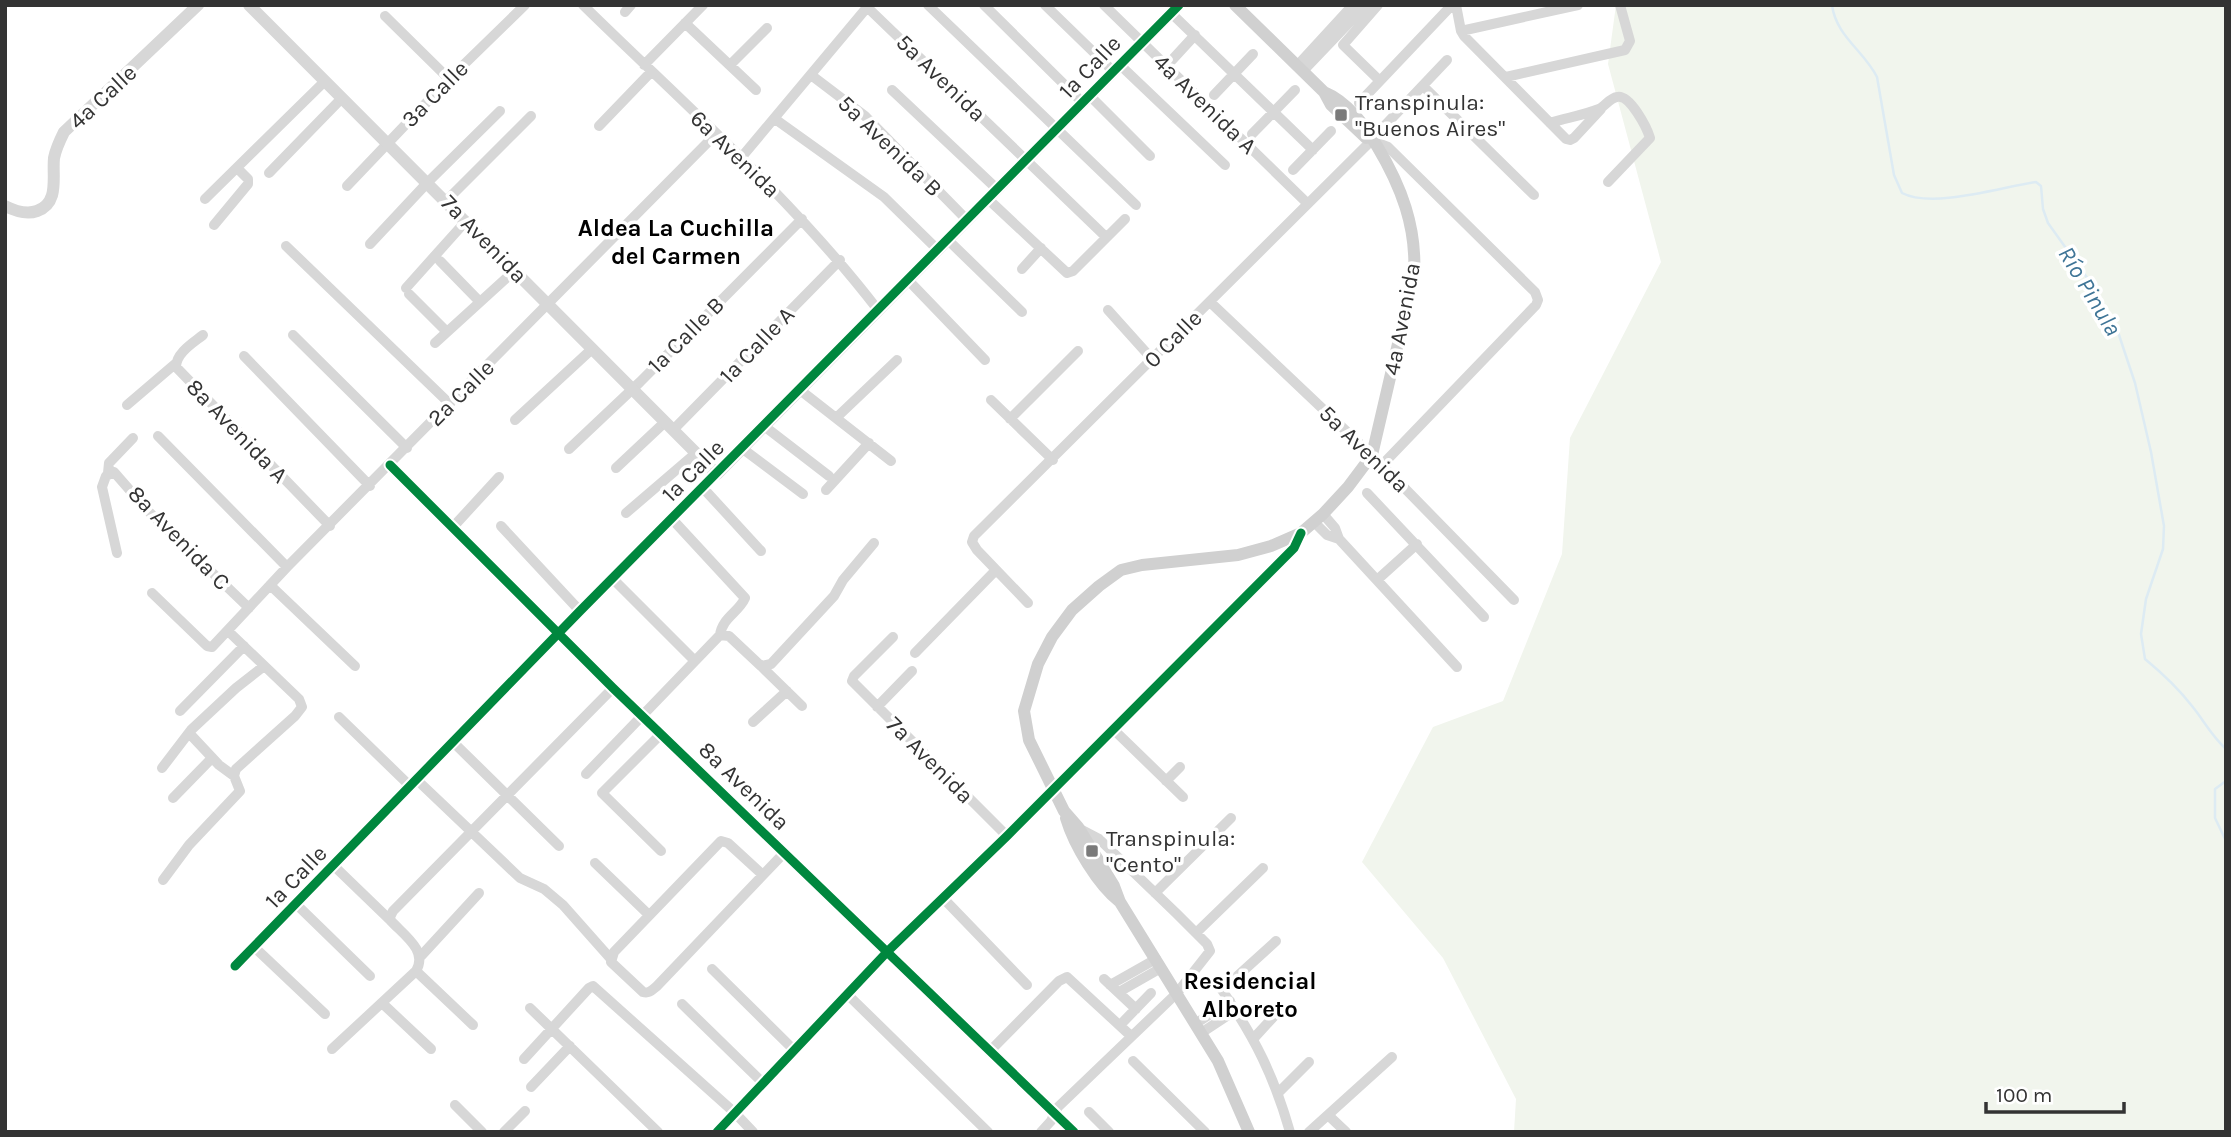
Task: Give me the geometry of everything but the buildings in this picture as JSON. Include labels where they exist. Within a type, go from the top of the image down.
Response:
[{"type":"main road","name":"4a Avenida","points":[[1235,5],[1324,92],[1349,109],[1390,168],[1403,198],[1412,230],[1415,259],[1409,298],[1372,455]]},
{"type":"main road","points":[[1249,1132],[1228,1081],[1078,827],[1064,811],[1052,790],[1029,740],[1024,711],[1038,664],[1052,637],[1072,610],[1099,586],[1121,570],[1142,565],[1238,555],[1271,546],[1301,533],[1348,487],[1372,455]]},
{"type":"main road","points":[[1064,811],[1070,832],[1106,891],[1120,902]]},
{"type":"street","name":"7a Avenida","points":[[249,5],[717,474]]},
{"type":"street","name":"3a Calle","points":[[347,186],[449,79],[525,5]]},
{"type":"street","name":"6a Avenida","points":[[583,5],[802,219],[840,260],[878,310]]},
{"type":"street","points":[[599,126],[703,5]]},
{"type":"street","points":[[928,5],[1136,205]]},
{"type":"street","points":[[984,5],[1150,156]]},
{"type":"street","points":[[1045,5],[1225,165]]},
{"type":"street","name":"4a Avenida A","points":[[1104,5],[1307,203]]},
{"type":"street","points":[[1300,69],[1353,5]]},
{"type":"street","points":[[1300,69],[1366,5]]},
{"type":"street","points":[[1378,5],[1343,46],[1380,81]]},
{"type":"street","points":[[1359,103],[1454,5]]},
{"type":"street","points":[[1454,5],[1461,31],[1566,139],[1570,140],[1615,97],[1625,99],[1645,122],[1650,138],[1608,182]]},
{"type":"street","points":[[1461,31],[1578,5]]},
{"type":"street","points":[[1506,77],[1625,50],[1630,41],[1620,5]]},
{"type":"street","points":[[740,159],[868,6]]},
{"type":"street","name":"5a Avenida","points":[[868,6],[1106,237]]},
{"type":"street","name":"4a Calle","points":[[5,206],[28,213],[46,205],[53,191],[55,152],[64,132],[193,7]]},
{"type":"street","points":[[1175,9],[1195,35],[1313,150]]},
{"type":"street","name":"1a Calle","points":[[235,966],[612,578],[743,449],[1175,9]]},
{"type":"street","points":[[385,16],[449,79]]},
{"type":"street","points":[[685,23],[756,90]]},
{"type":"street","points":[[730,65],[766,28]]},
{"type":"street","points":[[1172,60],[1195,35]]},
{"type":"street","points":[[1214,94],[1253,54]]},
{"type":"street","name":"0 Calle","points":[[996,570],[973,545],[975,536],[1307,203],[1374,142],[1447,60]]},
{"type":"street","name":"5a Avenida B","points":[[811,75],[865,116],[967,220]]},
{"type":"street","points":[[205,199],[325,81]]},
{"type":"street","points":[[1423,86],[1534,195]]},
{"type":"street","points":[[892,90],[1064,272],[1070,274],[1125,219]]},
{"type":"street","points":[[1252,134],[1295,90]]},
{"type":"street","points":[[269,173],[342,98]]},
{"type":"street","points":[[1550,122],[1601,109]]},
{"type":"street","points":[[370,244],[500,111]]},
{"type":"street","points":[[446,201],[531,116]]},
{"type":"street","points":[[775,119],[884,197],[938,250]]},
{"type":"street","points":[[1293,170],[1331,131]]},
{"type":"street","name":"2a Calle","points":[[152,593],[207,646],[212,647],[287,567],[715,135]]},
{"type":"street","name":"4a Avenida","points":[[1374,142],[1388,147],[1490,246],[1535,292],[1538,300],[1382,465]]},
{"type":"street","points":[[214,225],[248,184],[248,179],[237,168]]},
{"type":"street","name":"1a Calle B","points":[[569,449],[802,219]]},
{"type":"street","points":[[447,332],[408,291],[466,221]]},
{"type":"street","points":[[948,240],[1023,312]]},
{"type":"street","points":[[286,246],[450,404]]},
{"type":"street","points":[[1022,269],[1041,248]]},
{"type":"street","name":"1a Calle A","points":[[616,468],[669,426],[840,260]]},
{"type":"street","points":[[440,261],[480,302]]},
{"type":"street","points":[[435,343],[514,271]]},
{"type":"street","points":[[908,280],[985,360]]},
{"type":"street","name":"5a Avenida","points":[[1210,302],[1372,455],[1514,600]]},
{"type":"street","points":[[1108,310],[1153,359]]},
{"type":"street","name":"8a Avenida A","points":[[203,335],[180,355],[175,364],[177,369],[330,526]]},
{"type":"street","points":[[293,335],[407,448]]},
{"type":"street","points":[[515,420],[592,349]]},
{"type":"street","points":[[1010,419],[1078,351]]},
{"type":"street","points":[[244,356],[370,486]]},
{"type":"street","points":[[836,418],[897,360]]},
{"type":"street","points":[[127,405],[175,364]]},
{"type":"street","points":[[800,390],[891,461]]},
{"type":"street","points":[[991,400],[1053,460]]},
{"type":"street","points":[[764,426],[830,476]]},
{"type":"street","points":[[158,436],[287,567]]},
{"type":"street","points":[[108,473],[109,463],[133,438]]},
{"type":"street","points":[[826,490],[869,443]]},
{"type":"street","points":[[743,449],[803,494]]},
{"type":"street","points":[[626,513],[696,453]]},
{"type":"street","name":"8a Avenida","points":[[390,465],[613,688],[1074,1132]]},
{"type":"street","name":"8a Avenida C","points":[[117,553],[102,486],[108,473],[114,472],[148,511],[249,608]]},
{"type":"street","points":[[453,527],[499,477]]},
{"type":"street","points":[[703,488],[761,551]]},
{"type":"street","points":[[1367,493],[1484,617]]},
{"type":"street","points":[[1318,518],[1335,528],[1339,539],[1457,667]]},
{"type":"street","points":[[586,774],[720,635],[725,621],[744,603],[745,598],[672,519]]},
{"type":"street","points":[[501,526],[580,611]]},
{"type":"street","points":[[717,1132],[888,951],[1007,836],[1294,548],[1301,533]]},
{"type":"street","points":[[761,666],[771,664],[794,640],[834,596],[843,580],[874,543]]},
{"type":"street","points":[[1377,580],[1417,544]]},
{"type":"street","points":[[915,653],[996,570],[1028,603]]},
{"type":"street","points":[[612,578],[695,661]]},
{"type":"street","points":[[270,585],[355,666]]},
{"type":"street","points":[[228,631],[301,701],[302,707],[243,761],[234,776]]},
{"type":"street","points":[[720,635],[729,636],[802,706]]},
{"type":"street","name":"7a Avenida","points":[[894,637],[854,676],[853,683],[1007,836]]},
{"type":"street","points":[[180,711],[244,646]]},
{"type":"street","points":[[162,768],[189,733],[214,707],[264,666]]},
{"type":"street","points":[[877,707],[912,671]]},
{"type":"street","points":[[391,921],[390,916],[399,903],[613,688]]},
{"type":"street","points":[[753,722],[786,691]]},
{"type":"street","points":[[339,717],[520,878],[538,885],[563,905],[610,958],[613,965],[643,992],[650,992],[785,852]]},
{"type":"street","points":[[1113,729],[1183,797]]},
{"type":"street","points":[[163,880],[190,845],[240,791],[234,776],[212,758],[189,733]]},
{"type":"street","points":[[661,734],[601,793],[661,851]]},
{"type":"street","points":[[453,743],[559,846]]},
{"type":"street","points":[[173,798],[212,758]]},
{"type":"street","points":[[1166,781],[1180,767]]},
{"type":"street","points":[[1155,893],[1231,818]]},
{"type":"street","points":[[1041,1132],[1058,1107],[1177,993],[1209,955],[1209,947],[1196,933],[1099,839],[1078,827]]},
{"type":"street","points":[[610,958],[648,914],[722,841],[763,875]]},
{"type":"street","points":[[595,863],[648,914]]},
{"type":"street","points":[[332,1049],[416,971],[421,963],[421,956],[391,921],[333,866]]},
{"type":"street","points":[[1196,933],[1263,868]]},
{"type":"street","points":[[421,956],[479,894]]},
{"type":"street","points":[[942,897],[1027,985]]},
{"type":"street","points":[[296,904],[370,976]]},
{"type":"street","points":[[1276,942],[1223,990],[1264,1058],[1290,1132]]},
{"type":"street","points":[[254,947],[325,1014]]},
{"type":"street","points":[[1136,1009],[1111,985],[1158,964]]},
{"type":"street","points":[[712,969],[794,1050]]},
{"type":"street","points":[[416,971],[473,1025]]},
{"type":"street","points":[[989,1052],[1059,981],[1067,977],[1131,1036]]},
{"type":"street","points":[[524,1059],[593,986],[753,1132]]},
{"type":"street","points":[[1124,1021],[1151,993]]},
{"type":"street","points":[[848,994],[988,1132]]},
{"type":"street","points":[[382,1003],[431,1049]]},
{"type":"street","points":[[682,1004],[763,1083]]},
{"type":"street","points":[[1198,1029],[1233,1006]]},
{"type":"street","points":[[530,1007],[658,1132]]},
{"type":"street","points":[[1254,1038],[1277,1013]]},
{"type":"street","points":[[531,1087],[570,1046]]},
{"type":"street","points":[[1309,1132],[1392,1057]]},
{"type":"street","points":[[1133,1061],[1205,1132]]},
{"type":"street","points":[[1278,1093],[1309,1062]]},
{"type":"street","points":[[455,1105],[482,1132]]},
{"type":"street","points":[[504,1132],[525,1111]]},
{"type":"street","points":[[1089,1112],[1109,1132]]},
{"type":"street","points":[[1328,1115],[1346,1132]]},
{"type":"shaded area","points":[[1616,5],[2226,5],[2226,1132],[1514,1132],[1516,1099],[1443,958],[1362,862],[1433,727],[1503,701],[1562,554],[1570,438],[1661,262],[1608,64]]},
{"type":"waterway","name":"Río Pinula","points":[[1832,5],[1839,26],[1877,77],[1894,175],[1902,193],[1931,199],[1949,198],[2036,182],[2041,186],[2043,209],[2048,223],[2088,279],[2117,329],[2135,383],[2164,526],[2163,549],[2146,599],[2141,634],[2145,659],[2181,693],[2226,749]]},
{"type":"waterway","name":"Río Pinula","points":[[2226,781],[2215,789],[2215,818],[2226,841]]},
{"type":"cycle path","points":[[235,966],[580,611],[1179,5]]},
{"type":"cycle path","points":[[390,465],[613,688],[1074,1132]]},
{"type":"cycle path","points":[[717,1132],[888,951],[1007,836],[1294,548],[1301,533]]},
{"type":"place","name":"Transpinula: \"Buenos Aires\"","points":[[1341,115]]},
{"type":"place","name":"Transpinula: \"Cento\"","points":[[1092,851]]},
{"type":"district","name":"Aldea La Cuchilla del Carmen","points":[[676,242]]},
{"type":"district","name":"Residencial Alboreto","points":[[1250,995]]}]
